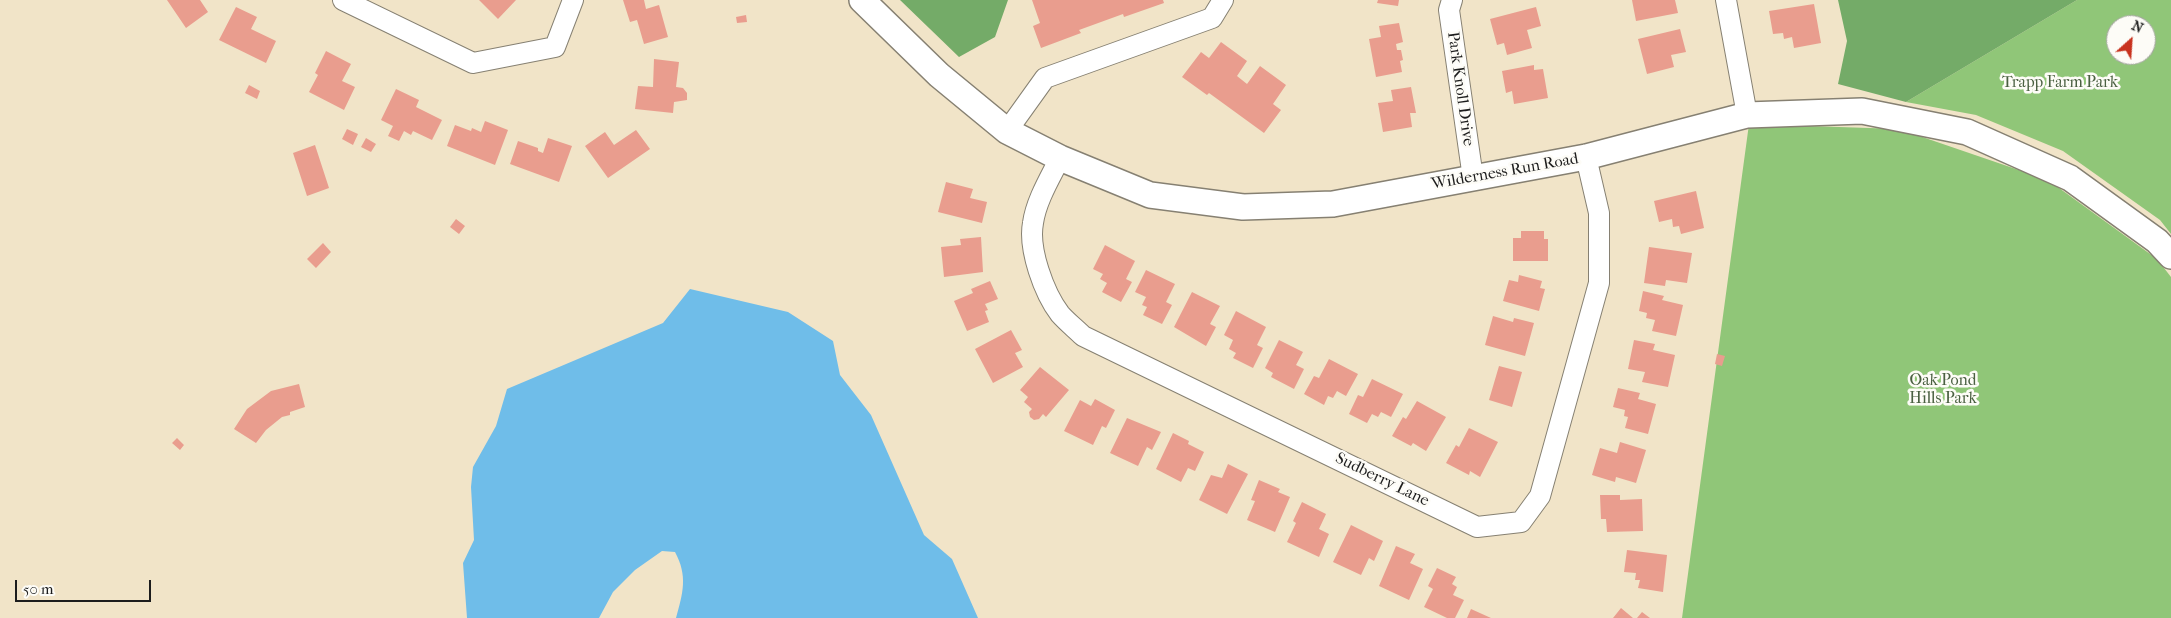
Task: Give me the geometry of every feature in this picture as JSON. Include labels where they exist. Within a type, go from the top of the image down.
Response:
[{"type":"street","points":[[343,0],[473,63],[556,47],[574,0]]},
{"type":"street","name":"Wilderness Run Road","points":[[862,0],[939,75],[1007,131],[1060,158],[1150,195],[1243,207],[1333,204],[1586,157],[1747,115],[1862,111],[1967,132],[2070,178],[2157,241],[2171,256]]},
{"type":"street","points":[[1007,131],[1045,78],[1212,18],[1224,0]]},
{"type":"street","name":"Park Knoll Drive","points":[[1452,0],[1449,10],[1473,178]]},
{"type":"street","points":[[1726,0],[1747,115]]},
{"type":"street","name":"Sudberry Lane","points":[[1060,158],[1032,222],[1032,242],[1039,270],[1050,298],[1061,315],[1083,336],[1477,527],[1521,522],[1540,496],[1599,283],[1599,213],[1586,157]]},
{"type":"green space","points":[[900,0],[1008,0],[995,37],[959,57]]},
{"type":"green space","points":[[1838,0],[2077,0],[1906,102],[1838,84],[1847,41]]},
{"type":"green space","name":"Trapp Farm Park","points":[[2077,0],[2171,0],[2171,234],[2160,220],[2063,151],[1976,115],[1906,102]]},
{"type":"green space","name":"Oak Pond Hills Park","points":[[1749,124],[1899,129],[2048,180],[2157,259],[2171,277],[2171,618],[1682,618]]},
{"type":"water","points":[[690,289],[788,312],[833,341],[840,375],[871,415],[924,535],[952,559],[978,618],[676,618],[683,585],[682,569],[675,552],[662,551],[635,570],[613,592],[599,618],[467,618],[463,563],[474,540],[471,487],[473,467],[496,426],[507,389],[663,323]]},
{"type":"building","points":[[167,0],[200,0],[208,12],[186,28]]},
{"type":"building","points":[[479,0],[516,0],[498,19]]},
{"type":"building","points":[[623,0],[644,0],[646,9],[659,5],[668,37],[644,44],[637,20],[630,22]]},
{"type":"building","points":[[1032,0],[1163,0],[1164,3],[1124,17],[1123,14],[1079,30],[1081,33],[1041,48],[1033,26],[1040,23]]},
{"type":"building","points":[[1378,0],[1399,0],[1398,6],[1377,3]]},
{"type":"building","points":[[1632,0],[1675,0],[1678,13],[1636,21]]},
{"type":"building","points":[[1814,4],[1821,43],[1794,48],[1792,37],[1784,39],[1783,33],[1773,34],[1769,11]]},
{"type":"building","points":[[236,7],[257,17],[251,29],[276,41],[266,63],[219,40]]},
{"type":"building","points":[[1536,7],[1541,26],[1527,30],[1532,48],[1507,55],[1504,43],[1497,45],[1490,19]]},
{"type":"building","points":[[746,15],[747,22],[737,23],[736,17]]},
{"type":"building","points":[[1399,23],[1403,42],[1396,44],[1397,50],[1401,50],[1403,60],[1400,61],[1402,72],[1376,77],[1369,39],[1381,37],[1379,26]]},
{"type":"building","points":[[1680,29],[1686,52],[1671,55],[1674,67],[1647,74],[1638,39]]},
{"type":"building","points":[[1221,42],[1247,61],[1237,76],[1247,84],[1260,66],[1286,85],[1273,104],[1281,110],[1264,133],[1209,93],[1207,95],[1182,77],[1201,52],[1209,58]]},
{"type":"building","points":[[326,51],[351,64],[342,81],[355,87],[344,110],[309,92],[318,75],[315,73]]},
{"type":"building","points":[[654,59],[679,62],[676,87],[683,88],[687,93],[687,100],[674,102],[673,113],[635,109],[638,86],[653,87]]},
{"type":"building","points":[[1534,65],[1534,70],[1543,69],[1548,98],[1514,104],[1512,91],[1506,93],[1502,71]]},
{"type":"building","points":[[249,85],[260,91],[257,99],[245,93]]},
{"type":"building","points":[[1411,87],[1416,113],[1410,113],[1412,127],[1383,132],[1378,103],[1393,101],[1391,90]]},
{"type":"building","points":[[396,89],[419,100],[416,107],[442,120],[432,140],[413,131],[411,135],[404,131],[399,141],[388,136],[393,126],[381,120]]},
{"type":"building","points":[[485,121],[508,130],[495,165],[447,146],[455,125],[471,131],[472,128],[481,132]]},
{"type":"building","points":[[347,129],[358,134],[353,145],[342,139]]},
{"type":"building","points":[[636,130],[650,149],[608,178],[585,146],[605,132],[614,145]]},
{"type":"building","points":[[366,138],[376,144],[371,152],[361,147]]},
{"type":"building","points":[[548,138],[572,146],[559,182],[510,164],[518,141],[538,148],[538,151],[543,153]]},
{"type":"building","points":[[315,145],[329,188],[307,196],[293,153]]},
{"type":"building","points":[[946,182],[973,189],[970,198],[987,202],[982,223],[938,212]]},
{"type":"building","points":[[1696,191],[1704,228],[1681,234],[1679,226],[1673,227],[1672,219],[1659,222],[1654,201]]},
{"type":"building","points":[[456,219],[465,226],[459,234],[450,227]]},
{"type":"building","points":[[1521,231],[1544,231],[1544,239],[1548,239],[1548,261],[1513,261],[1513,238],[1521,238]]},
{"type":"building","points":[[981,237],[983,272],[944,277],[941,247],[961,245],[960,239]]},
{"type":"building","points":[[323,243],[331,252],[316,268],[307,259]]},
{"type":"building","points":[[1105,245],[1135,261],[1126,279],[1132,282],[1121,302],[1102,292],[1107,283],[1100,279],[1103,274],[1093,269]]},
{"type":"building","points":[[1649,247],[1692,253],[1687,283],[1666,280],[1665,286],[1644,283]]},
{"type":"building","points":[[1146,270],[1175,284],[1166,302],[1172,305],[1162,324],[1143,315],[1147,307],[1142,305],[1146,297],[1135,292]]},
{"type":"building","points":[[1519,275],[1542,281],[1540,288],[1545,289],[1539,311],[1503,301],[1509,280],[1518,282]]},
{"type":"building","points":[[990,281],[998,299],[985,304],[988,310],[985,311],[989,322],[967,331],[954,301],[973,293],[971,289]]},
{"type":"building","points":[[1643,291],[1664,296],[1662,300],[1683,305],[1676,336],[1652,331],[1655,320],[1646,318],[1647,313],[1639,311]]},
{"type":"building","points":[[1192,292],[1220,306],[1210,324],[1216,327],[1206,346],[1174,327]]},
{"type":"building","points":[[1236,311],[1266,327],[1257,345],[1263,348],[1253,368],[1233,358],[1236,353],[1229,349],[1233,340],[1224,335]]},
{"type":"building","points":[[1493,316],[1513,322],[1514,318],[1534,323],[1525,356],[1485,345]]},
{"type":"building","points":[[1011,330],[1022,350],[1015,353],[1023,367],[993,383],[975,349]]},
{"type":"building","points":[[1279,340],[1303,352],[1296,365],[1304,369],[1294,389],[1271,377],[1273,373],[1265,368]]},
{"type":"building","points":[[1634,340],[1655,344],[1653,350],[1675,355],[1668,387],[1642,382],[1645,372],[1628,369]]},
{"type":"building","points":[[1717,354],[1725,356],[1722,366],[1715,364]]},
{"type":"building","points":[[1329,359],[1358,374],[1346,396],[1337,391],[1333,398],[1328,396],[1324,405],[1304,394],[1314,376],[1319,378]]},
{"type":"building","points":[[1499,366],[1522,372],[1512,407],[1489,400]]},
{"type":"building","points":[[1040,367],[1069,390],[1046,417],[1043,414],[1039,419],[1034,420],[1030,417],[1029,412],[1032,409],[1024,402],[1028,397],[1020,390]]},
{"type":"building","points":[[1372,379],[1403,394],[1391,417],[1381,412],[1378,417],[1372,414],[1367,423],[1349,414],[1358,395],[1363,397]]},
{"type":"building","points":[[299,384],[305,407],[282,417],[266,430],[256,443],[234,429],[247,409],[271,391]]},
{"type":"building","points":[[1618,388],[1640,393],[1638,399],[1656,404],[1648,434],[1625,428],[1628,417],[1624,416],[1625,410],[1613,407]]},
{"type":"building","points":[[1095,399],[1115,410],[1106,428],[1102,426],[1093,445],[1064,431],[1080,400],[1091,406]]},
{"type":"building","points":[[1417,401],[1446,417],[1426,451],[1413,443],[1411,446],[1392,436],[1403,417],[1406,419]]},
{"type":"building","points":[[1127,418],[1161,432],[1152,450],[1147,447],[1138,466],[1110,453]]},
{"type":"building","points":[[1469,428],[1498,442],[1480,477],[1470,471],[1469,475],[1446,463],[1456,445],[1459,447]]},
{"type":"building","points":[[1173,433],[1189,441],[1188,444],[1204,452],[1195,471],[1188,468],[1181,482],[1156,469]]},
{"type":"building","points":[[177,438],[184,445],[180,450],[172,443]]},
{"type":"building","points":[[1620,442],[1646,450],[1636,483],[1616,477],[1615,482],[1592,475],[1600,448],[1617,453]]},
{"type":"building","points":[[1228,464],[1248,474],[1227,514],[1199,500],[1211,475],[1222,478]]},
{"type":"building","points":[[1259,480],[1280,489],[1278,492],[1290,497],[1275,532],[1247,520],[1255,501],[1251,500]]},
{"type":"building","points":[[1600,495],[1620,495],[1620,500],[1642,499],[1643,531],[1607,532],[1606,519],[1601,519]]},
{"type":"building","points":[[1302,502],[1326,514],[1319,529],[1329,534],[1319,557],[1287,542],[1296,523],[1293,521]]},
{"type":"building","points":[[1351,525],[1383,541],[1374,561],[1369,558],[1361,575],[1333,562]]},
{"type":"building","points":[[1396,546],[1415,554],[1410,563],[1423,569],[1409,600],[1379,586]]},
{"type":"building","points":[[1627,550],[1667,555],[1663,592],[1638,588],[1640,580],[1635,580],[1636,573],[1624,572]]},
{"type":"building","points":[[1437,568],[1456,577],[1452,584],[1457,587],[1453,595],[1464,600],[1455,618],[1447,618],[1424,607],[1433,589],[1428,586]]},
{"type":"building","points":[[1621,608],[1633,618],[1613,618]]},
{"type":"building","points":[[1471,609],[1491,618],[1467,618]]},
{"type":"building","points":[[1642,612],[1650,618],[1637,618]]}]
